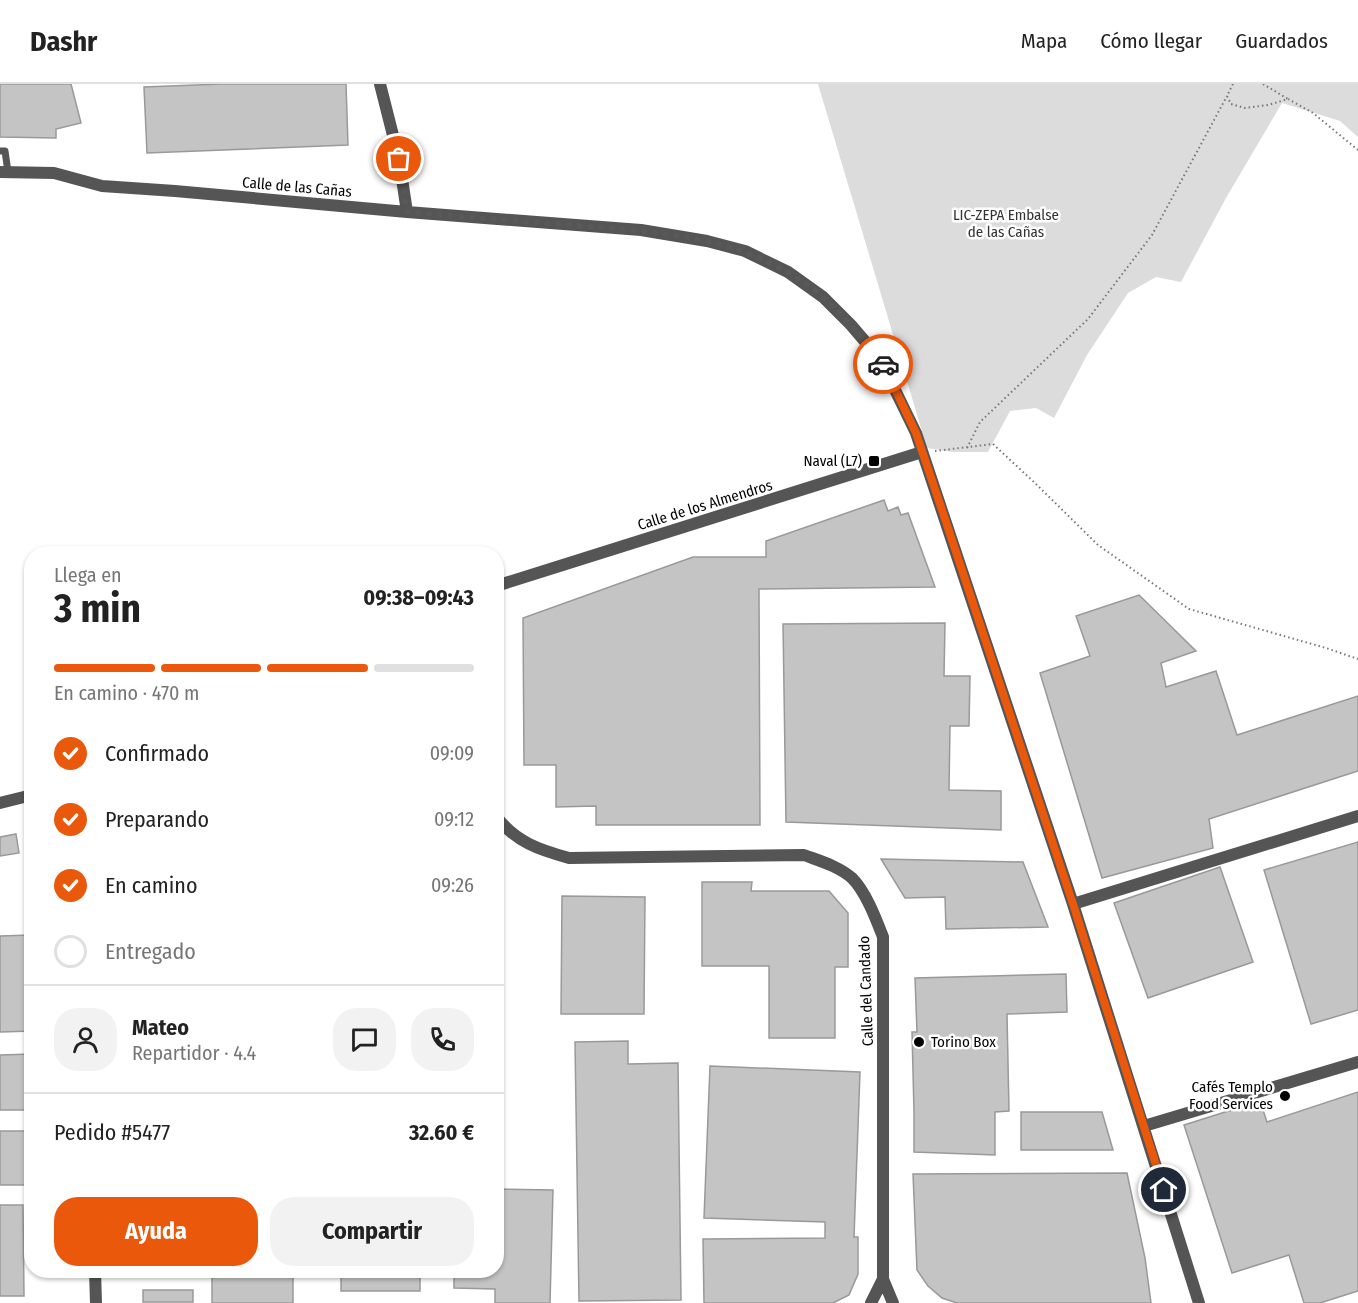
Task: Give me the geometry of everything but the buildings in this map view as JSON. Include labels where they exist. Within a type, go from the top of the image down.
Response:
[{"type":"street","points":[[380,84],[399,159],[407,212]]},
{"type":"street","name":"Calle de las Cañas","points":[[4,172],[54,173],[102,186],[641,230],[707,241],[745,251],[788,272],[824,297],[880,359],[916,433],[1073,904],[1200,1303]]},
{"type":"street","name":"Calle de los Almendros","points":[[504,583],[922,452]]},
{"type":"street","points":[[0,803],[24,797]]},
{"type":"street","points":[[1073,904],[1358,816]]},
{"type":"street","name":"Calle del Candado","points":[[504,824],[512,833],[540,850],[570,858],[804,855],[828,863],[852,878],[870,903],[883,937],[883,1279],[893,1303]]},
{"type":"street","points":[[1144,1126],[1358,1062]]},
{"type":"street","points":[[95,1278],[96,1303]]},
{"type":"street","points":[[871,1303],[883,1279]]},
{"type":"lane","points":[[0,151],[5,151],[4,172]]},
{"type":"path","points":[[968,448],[980,422],[1089,319],[1152,235],[1233,84]]},
{"type":"path","points":[[1263,84],[1313,113],[1358,150]]},
{"type":"path","points":[[1227,96],[1231,104],[1245,108],[1288,99]]},
{"type":"path","points":[[922,452],[948,451],[993,444],[1098,545],[1189,609],[1358,659]]},
{"type":"green space","name":"LIC-ZEPA Embalse de las Cañas","points":[[818,84],[1358,84],[1358,137],[1340,121],[1282,103],[1226,198],[1181,282],[1156,277],[1128,293],[1087,355],[1054,418],[1036,408],[1010,411],[988,452],[953,452],[927,448]]},
{"type":"way so far","points":[[399,159],[407,212],[641,230],[707,241],[745,251],[788,272],[824,297],[883,364]]},
{"type":"place","name":"Naval (L7)","points":[[874,461]]},
{"type":"place","name":"Torino Box","points":[[919,1042]]},
{"type":"place","name":"Cafés Templo Food Services","points":[[1285,1096]]},
{"type":"route","points":[[883,364],[916,433],[1073,904],[1164,1190]]}]
